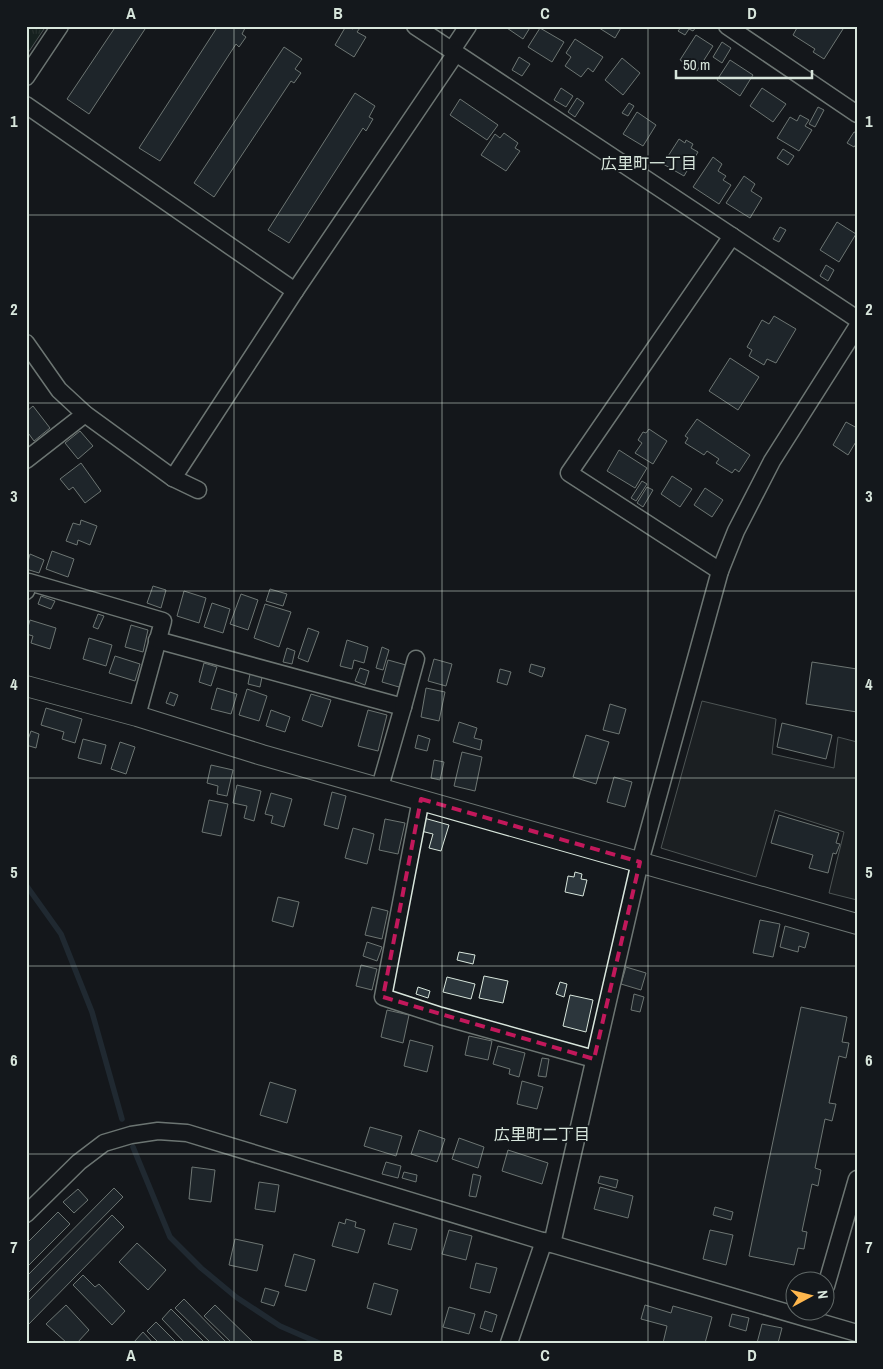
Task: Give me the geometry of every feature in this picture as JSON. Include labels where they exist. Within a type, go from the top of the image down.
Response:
[{"type":"street","points":[[26,78],[60,26]]},
{"type":"street","points":[[415,26],[857,319]]},
{"type":"street","points":[[173,478],[453,52],[468,26]]},
{"type":"street","points":[[727,26],[857,114]]},
{"type":"street","points":[[26,105],[295,291]]},
{"type":"street","points":[[720,571],[569,473],[732,236]]},
{"type":"street","points":[[509,1343],[548,1243],[594,1059],[640,862],[720,571],[736,531],[772,461],[857,327]]},
{"type":"street","points":[[26,343],[59,390],[85,414],[173,478],[198,490]]},
{"type":"street","points":[[26,460],[85,414]]},
{"type":"street","points":[[26,591],[29,582],[163,621],[138,716]]},
{"type":"street","points":[[158,640],[403,707]]},
{"type":"street","points":[[380,787],[416,659]]},
{"type":"street","points":[[26,686],[138,716],[262,754],[857,924]]},
{"type":"street","points":[[421,799],[383,998],[594,1059]]},
{"type":"street","points":[[26,1214],[79,1162],[104,1143],[131,1135],[158,1131],[187,1133],[548,1243],[786,1308]]},
{"type":"street","points":[[830,1272],[857,1179]]},
{"type":"street","points":[[831,1322],[857,1333]]},
{"type":"highlighted area","points":[[421,799],[640,862],[594,1059],[383,997]]},
{"type":"green space","points":[[26,26],[46,26],[26,56]]},
{"type":"shaded area","points":[[702,701],[776,719],[772,754],[834,768],[838,737],[857,742],[857,900],[829,893],[844,832],[775,810],[756,877],[661,848]]},
{"type":"building","points":[[116,26],[147,26],[89,114],[67,99]]},
{"type":"building","points":[[218,26],[246,26],[242,34],[246,37],[239,47],[236,44],[160,161],[139,148]]},
{"type":"building","points":[[346,26],[353,29],[355,26],[358,26],[360,28],[357,32],[366,37],[354,57],[335,45]]},
{"type":"building","points":[[504,26],[531,26],[523,39]]},
{"type":"building","points":[[596,26],[622,26],[615,38]]},
{"type":"building","points":[[682,26],[697,26],[693,31],[689,29],[685,35],[678,31]]},
{"type":"building","points":[[798,26],[838,26],[843,29],[824,59],[813,52],[815,49],[793,35]]},
{"type":"building","points":[[540,28],[564,42],[552,62],[528,47]]},
{"type":"building","points":[[696,35],[713,46],[697,71],[680,60]]},
{"type":"building","points":[[575,39],[603,57],[593,72],[588,68],[581,77],[565,66],[571,57],[566,53]]},
{"type":"building","points":[[722,42],[731,48],[722,63],[713,57]]},
{"type":"building","points":[[284,47],[302,59],[295,69],[301,73],[294,83],[291,81],[214,197],[194,183]]},
{"type":"building","points":[[519,57],[530,64],[522,76],[512,70]]},
{"type":"building","points":[[622,58],[640,73],[623,95],[605,80]]},
{"type":"building","points":[[730,60],[753,75],[740,96],[717,80]]},
{"type":"building","points":[[561,88],[573,96],[566,107],[554,100]]},
{"type":"building","points":[[762,88],[786,104],[773,122],[750,106]]},
{"type":"building","points":[[355,93],[375,106],[369,117],[373,119],[366,131],[363,128],[289,243],[268,230]]},
{"type":"building","points":[[577,98],[584,103],[575,117],[568,112]]},
{"type":"building","points":[[460,99],[498,125],[487,140],[450,115]]},
{"type":"building","points":[[629,103],[634,106],[628,116],[622,113]]},
{"type":"building","points":[[818,107],[824,110],[815,127],[809,124]]},
{"type":"building","points":[[637,112],[656,125],[643,146],[623,134]]},
{"type":"building","points":[[800,115],[809,120],[805,126],[812,130],[799,151],[777,138],[790,117],[797,121]]},
{"type":"building","points":[[854,132],[857,133],[857,143],[854,147],[847,143]]},
{"type":"building","points":[[504,133],[518,143],[515,148],[520,151],[506,171],[481,155],[495,134],[500,138]]},
{"type":"building","points":[[679,139],[685,143],[686,140],[693,144],[691,148],[698,152],[684,176],[663,164]]},
{"type":"building","points":[[783,149],[794,156],[788,165],[777,158]]},
{"type":"building","points":[[713,157],[722,164],[718,171],[726,176],[723,180],[731,185],[719,204],[693,187]]},
{"type":"building","points":[[744,176],[755,184],[751,191],[762,198],[750,218],[726,203]]},
{"type":"building","points":[[837,222],[856,234],[839,262],[820,250]]},
{"type":"building","points":[[780,227],[786,230],[779,242],[773,239]]},
{"type":"building","points":[[826,265],[834,270],[828,281],[820,276]]},
{"type":"building","points":[[774,316],[796,329],[776,363],[767,359],[764,365],[749,356],[752,350],[747,347],[762,320],[769,324]]},
{"type":"building","points":[[730,358],[759,377],[738,410],[709,391]]},
{"type":"building","points":[[33,406],[50,428],[34,441],[26,430],[26,412]]},
{"type":"building","points":[[697,419],[750,455],[739,472],[735,469],[732,473],[716,463],[719,459],[707,451],[704,455],[685,443],[688,438],[685,436]]},
{"type":"building","points":[[846,422],[857,428],[857,440],[848,455],[833,445]]},
{"type":"building","points":[[649,429],[667,441],[653,464],[635,453],[642,443],[638,440],[643,432],[646,433]]},
{"type":"building","points":[[80,431],[93,446],[78,459],[65,443]]},
{"type":"building","points":[[619,450],[647,468],[635,488],[607,471]]},
{"type":"building","points":[[81,463],[101,491],[85,503],[73,487],[69,490],[60,479]]},
{"type":"building","points":[[672,476],[692,489],[680,507],[661,494]]},
{"type":"building","points":[[642,481],[647,484],[636,501],[631,498]]},
{"type":"building","points":[[647,487],[653,490],[643,507],[637,503]]},
{"type":"building","points":[[705,488],[723,500],[712,517],[694,505]]},
{"type":"building","points":[[81,520],[97,526],[90,545],[78,540],[77,545],[66,541],[73,523],[80,525]]},
{"type":"building","points":[[52,551],[74,559],[68,577],[46,569]]},
{"type":"building","points":[[30,554],[44,560],[39,573],[26,569]]},
{"type":"building","points":[[153,586],[166,590],[161,608],[147,603]]},
{"type":"building","points":[[270,589],[287,594],[283,606],[266,601]]},
{"type":"building","points":[[184,591],[206,598],[199,623],[177,616]]},
{"type":"building","points":[[241,594],[258,600],[248,630],[230,624]]},
{"type":"building","points":[[41,596],[55,601],[51,609],[38,604]]},
{"type":"building","points":[[212,603],[230,609],[223,633],[204,627]]},
{"type":"building","points":[[265,604],[291,612],[279,647],[254,638]]},
{"type":"building","points":[[98,614],[104,616],[98,629],[93,627]]},
{"type":"building","points":[[30,620],[56,628],[50,649],[31,643],[33,636],[26,634]]},
{"type":"building","points":[[131,625],[148,630],[143,652],[125,647]]},
{"type":"building","points":[[308,628],[319,632],[308,662],[298,658]]},
{"type":"building","points":[[89,638],[112,645],[106,666],[83,659]]},
{"type":"building","points":[[347,640],[368,647],[364,663],[354,660],[352,669],[340,666]]},
{"type":"building","points":[[382,647],[389,650],[383,670],[376,668]]},
{"type":"building","points":[[287,648],[295,651],[292,664],[283,662]]},
{"type":"building","points":[[115,656],[140,664],[135,681],[109,673]]},
{"type":"building","points":[[434,659],[452,664],[446,686],[428,681]]},
{"type":"building","points":[[388,660],[406,665],[399,687],[382,682]]},
{"type":"building","points":[[812,662],[857,669],[857,712],[806,704]]},
{"type":"building","points":[[204,663],[217,667],[211,686],[199,682]]},
{"type":"building","points":[[531,664],[545,668],[542,677],[529,672]]},
{"type":"building","points":[[360,668],[369,671],[365,685],[355,681]]},
{"type":"building","points":[[500,669],[511,672],[507,685],[497,682]]},
{"type":"building","points":[[250,674],[262,677],[260,687],[248,684]]},
{"type":"building","points":[[217,688],[237,694],[231,714],[211,709]]},
{"type":"building","points":[[426,688],[445,692],[439,721],[421,717]]},
{"type":"building","points":[[247,689],[267,696],[259,721],[239,715]]},
{"type":"building","points":[[170,692],[178,695],[174,706],[166,703]]},
{"type":"building","points":[[311,694],[331,700],[322,727],[302,720]]},
{"type":"building","points":[[610,704],[626,709],[619,734],[603,730]]},
{"type":"building","points":[[46,708],[82,719],[75,743],[62,739],[64,732],[41,725]]},
{"type":"building","points":[[271,710],[290,717],[285,732],[266,726]]},
{"type":"building","points":[[368,710],[387,715],[378,751],[358,746]]},
{"type":"building","points":[[459,722],[477,728],[474,738],[482,740],[480,750],[453,742]]},
{"type":"building","points":[[782,723],[832,735],[826,759],[777,747]]},
{"type":"building","points":[[31,731],[39,734],[36,748],[26,745]]},
{"type":"building","points":[[418,735],[430,739],[427,751],[415,748]]},
{"type":"building","points":[[586,735],[609,742],[596,784],[573,777]]},
{"type":"building","points":[[83,739],[106,745],[101,764],[78,758]]},
{"type":"building","points":[[120,742],[135,747],[126,774],[111,769]]},
{"type":"building","points":[[462,752],[482,757],[475,791],[454,786]]},
{"type":"building","points":[[434,760],[444,762],[440,780],[431,778]]},
{"type":"building","points":[[211,765],[233,770],[227,796],[217,794],[218,786],[207,783]]},
{"type":"building","points":[[614,777],[632,782],[625,807],[607,802]]},
{"type":"building","points":[[237,785],[261,791],[254,821],[244,818],[247,806],[233,803]]},
{"type":"building","points":[[332,792],[346,796],[338,829],[324,825]]},
{"type":"building","points":[[271,793],[292,799],[284,827],[271,823],[273,816],[265,814]]},
{"type":"building","points":[[209,800],[228,804],[221,836],[202,832]]},
{"type":"building","points":[[779,815],[839,833],[836,843],[840,844],[836,854],[833,853],[828,873],[809,868],[813,855],[771,843]]},
{"type":"building","points":[[424,818],[449,825],[441,851],[429,848],[433,834],[421,831]]},
{"type":"building","points":[[385,819],[405,823],[398,854],[379,850]]},
{"type":"building","points":[[353,828],[374,834],[367,864],[345,858]]},
{"type":"building","points":[[575,872],[582,874],[581,879],[587,880],[583,896],[565,892],[568,876],[574,877]]},
{"type":"building","points":[[278,897],[299,902],[293,927],[272,921]]},
{"type":"building","points":[[372,907],[388,911],[382,939],[365,935]]},
{"type":"building","points":[[760,920],[780,924],[773,957],[753,953]]},
{"type":"building","points":[[785,926],[809,933],[805,948],[799,946],[798,952],[780,947]]},
{"type":"building","points":[[367,942],[382,947],[377,961],[363,956]]},
{"type":"building","points":[[459,952],[475,955],[473,964],[457,960]]},
{"type":"building","points":[[361,965],[377,969],[372,990],[356,986]]},
{"type":"building","points":[[626,967],[646,973],[641,990],[621,984]]},
{"type":"building","points":[[484,976],[508,981],[503,1003],[479,998]]},
{"type":"building","points":[[447,977],[475,984],[471,999],[443,992]]},
{"type":"building","points":[[560,982],[567,984],[564,997],[556,994]]},
{"type":"building","points":[[418,987],[430,991],[428,998],[416,994]]},
{"type":"building","points":[[634,994],[644,997],[640,1012],[631,1010]]},
{"type":"building","points":[[570,995],[593,1000],[586,1032],[563,1026]]},
{"type":"building","points":[[801,1007],[847,1017],[842,1042],[849,1043],[846,1058],[839,1056],[829,1103],[836,1104],[832,1121],[825,1119],[815,1168],[821,1170],[818,1186],[812,1184],[802,1231],[807,1232],[804,1249],[798,1248],[794,1265],[749,1256]]},
{"type":"building","points":[[387,1010],[409,1015],[403,1043],[381,1037]]},
{"type":"building","points":[[469,1036],[492,1041],[488,1060],[465,1055]]},
{"type":"building","points":[[410,1040],[433,1046],[427,1072],[404,1066]]},
{"type":"building","points":[[498,1046],[525,1053],[519,1077],[509,1074],[510,1069],[493,1064]]},
{"type":"building","points":[[542,1058],[549,1059],[546,1077],[538,1076]]},
{"type":"building","points":[[522,1081],[543,1087],[537,1109],[517,1104]]},
{"type":"building","points":[[270,1082],[296,1090],[287,1123],[260,1115]]},
{"type":"building","points":[[370,1127],[402,1136],[396,1156],[364,1146]]},
{"type":"building","points":[[419,1130],[445,1139],[437,1162],[411,1154]]},
{"type":"building","points":[[459,1138],[484,1147],[478,1168],[452,1159]]},
{"type":"building","points":[[508,1150],[548,1163],[542,1184],[502,1171]]},
{"type":"building","points":[[386,1162],[401,1166],[398,1178],[382,1174]]},
{"type":"building","points":[[192,1167],[215,1170],[211,1202],[189,1199]]},
{"type":"building","points":[[404,1172],[417,1175],[416,1182],[402,1178]]},
{"type":"building","points":[[473,1174],[481,1176],[476,1197],[469,1196]]},
{"type":"building","points":[[600,1176],[618,1180],[616,1188],[598,1183]]},
{"type":"building","points":[[259,1182],[279,1185],[275,1212],[255,1209]]},
{"type":"building","points":[[600,1187],[633,1196],[628,1218],[594,1209]]},
{"type":"building","points":[[114,1188],[123,1197],[26,1295],[26,1277]]},
{"type":"building","points":[[78,1189],[88,1200],[74,1213],[63,1202]]},
{"type":"building","points":[[715,1207],[733,1212],[731,1220],[713,1215]]},
{"type":"building","points":[[58,1212],[70,1224],[26,1268],[26,1244]]},
{"type":"building","points":[[112,1215],[124,1227],[27,1326],[26,1303]]},
{"type":"building","points":[[346,1219],[356,1222],[355,1227],[365,1230],[358,1253],[332,1246],[339,1222],[345,1224]]},
{"type":"building","points":[[394,1223],[417,1229],[411,1250],[388,1244]]},
{"type":"building","points":[[449,1230],[472,1236],[466,1260],[442,1254]]},
{"type":"building","points":[[710,1230],[733,1235],[726,1265],[703,1259]]},
{"type":"building","points":[[235,1239],[263,1245],[257,1271],[229,1265]]},
{"type":"building","points":[[137,1243],[166,1270],[148,1290],[119,1262]]},
{"type":"building","points":[[294,1254],[315,1260],[306,1291],[285,1286]]},
{"type":"building","points":[[476,1263],[497,1268],[490,1293],[470,1288]]},
{"type":"building","points":[[83,1275],[95,1287],[99,1284],[125,1311],[112,1325],[73,1285]]},
{"type":"building","points":[[374,1283],[398,1290],[391,1315],[367,1308]]},
{"type":"building","points":[[265,1288],[279,1292],[274,1306],[261,1302]]},
{"type":"building","points":[[184,1299],[227,1343],[211,1343],[175,1308]]},
{"type":"building","points":[[66,1305],[89,1330],[77,1343],[67,1343],[46,1324]]},
{"type":"building","points":[[215,1305],[254,1343],[232,1343],[204,1316]]},
{"type":"building","points":[[645,1305],[671,1313],[673,1306],[712,1317],[705,1343],[663,1343],[667,1326],[641,1319]]},
{"type":"building","points":[[449,1307],[475,1314],[469,1334],[443,1327]]},
{"type":"building","points":[[171,1309],[205,1343],[185,1343],[162,1319]]},
{"type":"building","points":[[485,1311],[497,1315],[492,1332],[480,1328]]},
{"type":"building","points":[[732,1314],[749,1318],[746,1331],[729,1326]]},
{"type":"building","points":[[156,1322],[177,1343],[159,1343],[147,1331]]},
{"type":"building","points":[[762,1324],[782,1328],[778,1343],[757,1343]]},
{"type":"building","points":[[143,1332],[153,1343],[134,1342]]},
{"type":"waterway","points":[[26,885],[61,934],[92,1012],[122,1119]]},
{"type":"waterway","points":[[133,1147],[170,1237],[201,1268],[236,1297],[280,1326],[319,1343]]},
{"type":"district","name":"広里町一丁目","points":[[649,163]]},
{"type":"district","name":"広里町二丁目","points":[[542,1134]]}]
